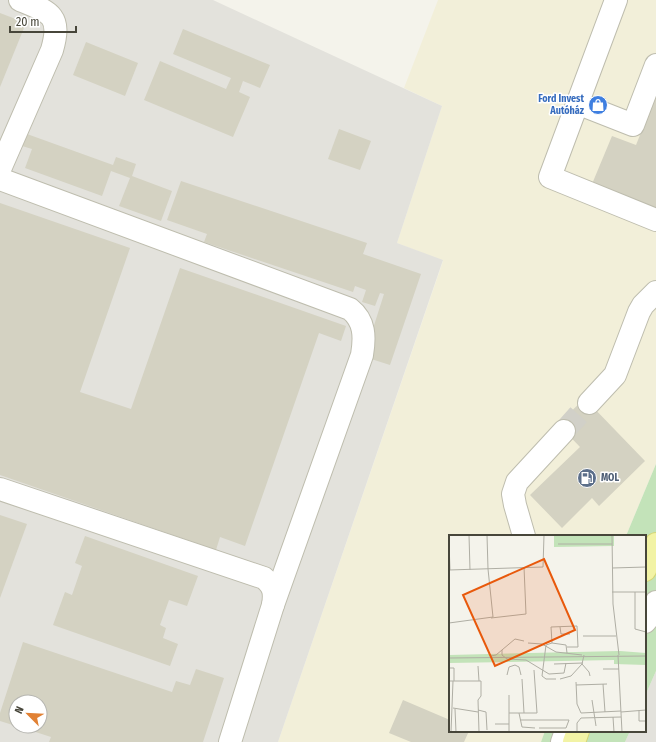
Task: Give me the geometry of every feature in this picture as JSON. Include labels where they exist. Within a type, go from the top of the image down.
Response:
[{"type":"main road","points":[[646,568],[656,544]]},
{"type":"main road","points":[[574,742],[578,732]]},
{"type":"lane","points":[[0,169],[52,50],[56,33],[55,24],[45,10],[20,0]]},
{"type":"lane","points":[[616,0],[550,177],[656,220]]},
{"type":"lane","points":[[577,103],[633,126],[656,66]]},
{"type":"lane","points":[[0,179],[350,309],[360,319],[364,335],[362,354],[273,605],[230,742]]},
{"type":"lane","points":[[589,403],[615,375],[639,312],[643,305],[656,292]]},
{"type":"lane","points":[[524,535],[513,494],[516,482],[564,431]]},
{"type":"lane","points":[[0,489],[264,578],[274,589],[273,605]]},
{"type":"lane","points":[[646,621],[650,616],[656,602]]},
{"type":"lane","points":[[562,742],[566,732]]},
{"type":"shaded area","points":[[0,0],[213,0],[442,106],[397,243],[443,260],[278,742],[0,742]]},
{"type":"shaded area","points":[[438,0],[656,0],[656,464],[626,535],[449,535],[449,732],[545,732],[541,742],[278,742],[443,261],[397,243],[442,106],[404,88]]},
{"type":"shaded area","points":[[656,671],[656,742],[625,742],[630,732],[646,732],[646,694]]},
{"type":"green space","points":[[656,464],[656,671],[646,694],[646,535],[626,535]]},
{"type":"green space","points":[[545,732],[630,732],[625,742],[541,742]]},
{"type":"building","points":[[0,13],[26,23],[0,87]]},
{"type":"building","points":[[183,29],[270,65],[260,88],[243,81],[239,92],[250,97],[233,137],[144,100],[160,61],[226,89],[231,78],[173,54]]},
{"type":"building","points":[[86,42],[138,63],[125,96],[73,75]]},
{"type":"building","points":[[656,95],[656,210],[592,184],[612,136],[636,145]]},
{"type":"building","points":[[339,129],[371,141],[360,170],[328,159]]},
{"type":"building","points":[[27,134],[113,165],[116,157],[136,164],[132,176],[172,191],[161,221],[119,206],[130,178],[111,171],[102,196],[25,168],[32,149],[22,146]]},
{"type":"building","points":[[181,181],[367,243],[363,254],[421,274],[390,365],[368,358],[370,338],[384,294],[380,293],[375,306],[362,302],[366,290],[355,286],[353,292],[204,242],[207,234],[167,220]]},
{"type":"building","points":[[0,203],[130,248],[80,392],[131,409],[180,268],[346,326],[341,341],[319,333],[245,546],[220,537],[216,550],[0,475]]},
{"type":"building","name":"MOL","points":[[583,400],[589,403],[645,461],[599,506],[592,498],[562,528],[530,495],[580,447],[558,424]]},
{"type":"building","points":[[0,515],[27,524],[0,598]]},
{"type":"building","points":[[85,536],[198,576],[187,606],[169,600],[160,625],[166,628],[163,638],[178,644],[170,666],[53,625],[65,592],[72,595],[82,566],[75,563]]},
{"type":"building","points":[[23,642],[172,692],[176,681],[190,685],[196,669],[224,678],[203,742],[49,742],[51,737],[42,734],[48,734],[48,694],[8,694],[8,724],[0,721],[0,713]]},
{"type":"building","points":[[403,700],[449,720],[449,732],[469,732],[464,742],[411,742],[389,733]]},
{"type":"tunnel","points":[[564,431],[589,403]]},
{"type":"place","name":"Ford Invest Autóház","points":[[598,105]]},
{"type":"place","name":"MOL","points":[[587,478]]}]
